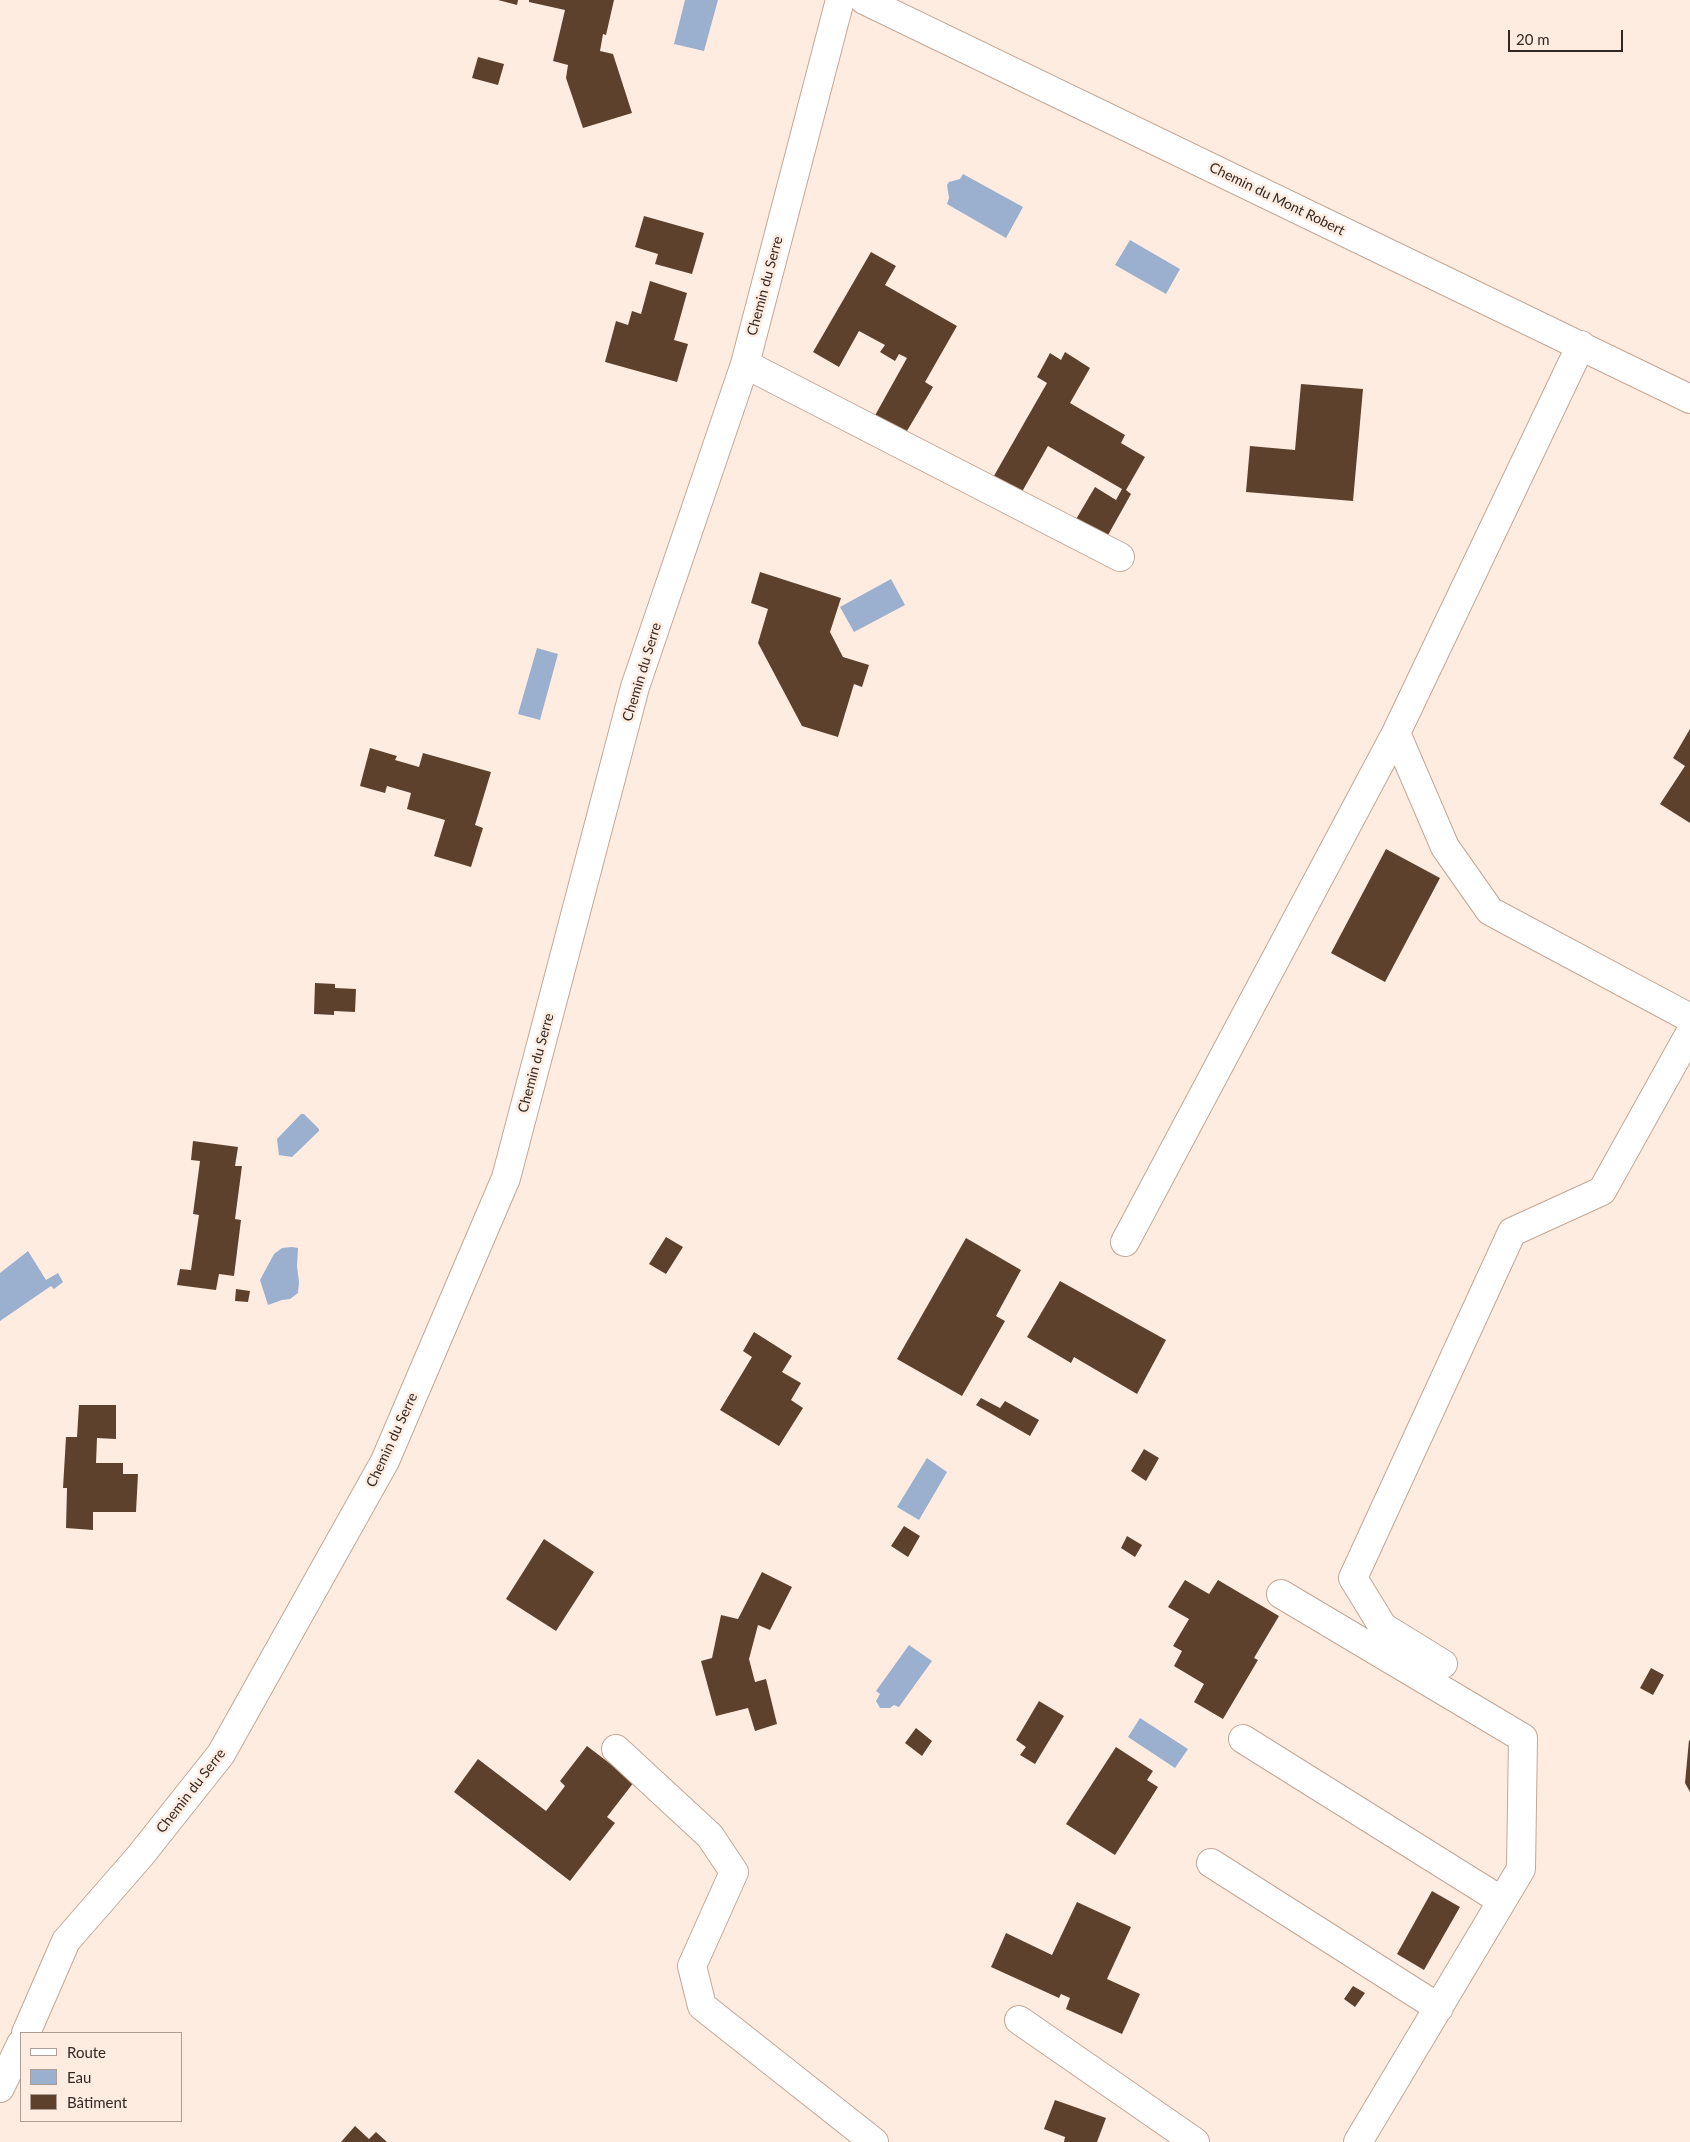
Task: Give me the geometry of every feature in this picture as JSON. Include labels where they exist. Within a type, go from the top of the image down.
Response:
[{"type":"street","name":"Chemin du Serre","points":[[26,2032],[66,1941],[140,1856],[221,1754],[385,1461],[506,1178],[635,687],[745,364],[840,0]]},
{"type":"street","name":"Chemin du Mont Robert","points":[[864,0],[1690,398]]},
{"type":"street","points":[[1125,1242],[1396,732],[1581,346]]},
{"type":"street","points":[[745,364],[1120,557]]},
{"type":"street","points":[[1396,732],[1445,846],[1490,911],[1690,1018]]},
{"type":"street","points":[[1443,1664],[1383,1627],[1352,1578],[1512,1232],[1602,1190],[1690,1032]]},
{"type":"street","points":[[1281,1594],[1523,1738],[1521,1869],[1358,2142]]},
{"type":"street","points":[[1243,1739],[1502,1901]]},
{"type":"street","points":[[616,1749],[710,1836],[734,1872],[692,1966],[702,2006],[874,2142]]},
{"type":"street","points":[[1211,1863],[1439,2008]]},
{"type":"street","points":[[1019,2020],[1195,2142]]},
{"type":"street","points":[[0,2088],[20,2046]]},
{"type":"water","points":[[685,0],[718,0],[704,51],[674,44]]},
{"type":"water","points":[[963,174],[1023,207],[1006,238],[947,204],[949,198],[947,185],[949,182],[960,179]]},
{"type":"water","points":[[1130,240],[1180,269],[1166,294],[1115,265]]},
{"type":"water","points":[[891,579],[905,605],[854,632],[840,607]]},
{"type":"water","points":[[537,648],[558,654],[540,720],[518,714]]},
{"type":"water","points":[[301,1114],[304,1114],[319,1131],[292,1157],[279,1155],[277,1139]]},
{"type":"water","points":[[282,1248],[298,1248],[298,1293],[290,1299],[268,1305],[260,1280],[274,1254]]},
{"type":"water","points":[[28,1251],[46,1280],[58,1273],[63,1282],[54,1289],[51,1286],[0,1321],[0,1273]]},
{"type":"water","points":[[927,1458],[947,1472],[919,1520],[897,1507]]},
{"type":"water","points":[[909,1645],[932,1661],[899,1707],[894,1705],[890,1708],[880,1708],[876,1701],[880,1694],[876,1691]]},
{"type":"water","points":[[1140,1718],[1188,1749],[1175,1768],[1128,1737]]},
{"type":"building","points":[[498,0],[518,0],[517,5]]},
{"type":"building","points":[[529,0],[614,0],[606,35],[603,34],[600,51],[613,54],[632,113],[583,128],[566,78],[568,65],[553,61],[565,10],[529,2]]},
{"type":"building","points":[[478,57],[504,64],[498,85],[472,78]]},
{"type":"building","points":[[644,216],[704,233],[692,274],[655,264],[658,254],[635,247]]},
{"type":"building","points":[[871,252],[896,266],[885,285],[957,326],[925,382],[933,387],[904,436],[873,419],[907,358],[899,354],[895,361],[880,352],[885,345],[859,331],[839,367],[813,352]]},
{"type":"building","points":[[650,281],[687,293],[674,340],[688,344],[677,382],[605,362],[616,321],[628,325],[632,311],[641,314]]},
{"type":"building","points":[[1065,352],[1090,368],[1070,403],[1125,435],[1121,443],[1145,457],[1126,490],[1131,494],[1103,544],[1072,526],[1095,487],[1116,500],[1122,489],[1048,446],[1019,497],[991,481],[1047,383],[1037,377],[1050,353],[1061,360]]},
{"type":"building","points":[[1301,384],[1363,389],[1353,501],[1246,492],[1250,446],[1295,450]]},
{"type":"building","points":[[760,572],[841,598],[830,632],[843,657],[869,665],[862,687],[854,684],[838,737],[802,726],[758,643],[768,609],[751,603]]},
{"type":"building","points":[[1690,729],[1690,823],[1660,804],[1685,766],[1673,758]]},
{"type":"building","points":[[370,748],[397,756],[395,760],[419,767],[423,753],[491,772],[475,825],[483,828],[471,867],[434,856],[445,820],[407,809],[411,793],[387,786],[385,793],[360,786]]},
{"type":"building","points":[[1386,849],[1440,878],[1385,982],[1331,953]]},
{"type":"building","points":[[315,983],[335,984],[335,988],[356,989],[355,1012],[334,1011],[334,1015],[314,1014]]},
{"type":"building","points":[[193,1141],[238,1147],[235,1166],[242,1166],[235,1219],[241,1220],[234,1276],[219,1274],[216,1290],[177,1285],[180,1269],[191,1270],[199,1215],[193,1214],[200,1161],[191,1160]]},
{"type":"building","points":[[666,1237],[683,1247],[666,1274],[649,1264]]},
{"type":"building","points":[[966,1238],[1021,1270],[996,1316],[1005,1321],[962,1396],[897,1359]]},
{"type":"building","points":[[1060,1281],[1166,1340],[1137,1394],[1074,1357],[1071,1363],[1027,1337]]},
{"type":"building","points":[[236,1289],[250,1291],[248,1302],[235,1301]]},
{"type":"building","points":[[754,1332],[792,1356],[782,1372],[801,1383],[791,1400],[803,1408],[779,1446],[720,1410],[752,1357],[743,1351]]},
{"type":"building","points":[[981,1398],[1000,1408],[1005,1401],[1039,1420],[1030,1436],[976,1405]]},
{"type":"building","points":[[79,1405],[116,1405],[116,1439],[97,1438],[96,1463],[123,1463],[123,1474],[138,1474],[136,1512],[93,1512],[93,1530],[66,1528],[67,1488],[63,1488],[66,1437],[77,1437]]},
{"type":"building","points":[[1144,1449],[1159,1458],[1146,1481],[1131,1471]]},
{"type":"building","points":[[904,1526],[920,1536],[908,1557],[891,1546]]},
{"type":"building","points":[[1127,1536],[1142,1545],[1135,1557],[1121,1548]]},
{"type":"building","points":[[544,1539],[594,1572],[556,1631],[506,1599]]},
{"type":"building","points":[[762,1572],[792,1587],[770,1630],[758,1625],[749,1659],[755,1682],[766,1679],[777,1724],[755,1731],[748,1708],[716,1716],[701,1661],[712,1658],[721,1615],[738,1619]]},
{"type":"building","points":[[1185,1580],[1209,1594],[1218,1580],[1279,1616],[1254,1658],[1258,1660],[1223,1719],[1194,1702],[1204,1684],[1174,1666],[1182,1651],[1173,1646],[1189,1619],[1168,1607]]},
{"type":"building","points":[[1651,1668],[1664,1675],[1653,1695],[1640,1688]]},
{"type":"building","points":[[1039,1701],[1064,1716],[1035,1764],[1020,1755],[1026,1747],[1016,1740]]},
{"type":"building","points":[[916,1728],[932,1741],[922,1756],[905,1743]]},
{"type":"building","points":[[1690,1741],[1690,1792],[1685,1783]]},
{"type":"building","points":[[587,1746],[634,1782],[607,1817],[615,1823],[570,1881],[454,1792],[478,1759],[546,1811],[565,1786],[560,1781]]},
{"type":"building","points":[[1116,1747],[1153,1771],[1147,1780],[1158,1787],[1115,1855],[1066,1824]]},
{"type":"building","points":[[1432,1891],[1460,1907],[1424,1970],[1397,1954]]},
{"type":"building","points":[[1077,1902],[1131,1927],[1107,1979],[1140,1994],[1122,2034],[1066,2009],[1070,1998],[1061,1994],[1059,1998],[991,1967],[1006,1933],[1052,1955]]},
{"type":"building","points":[[1353,1986],[1365,1993],[1355,2007],[1344,1999]]},
{"type":"building","points":[[1055,2100],[1106,2118],[1097,2142],[1064,2142],[1065,2137],[1044,2129]]},
{"type":"building","points":[[355,2126],[369,2139],[376,2132],[387,2142],[341,2142]]}]
